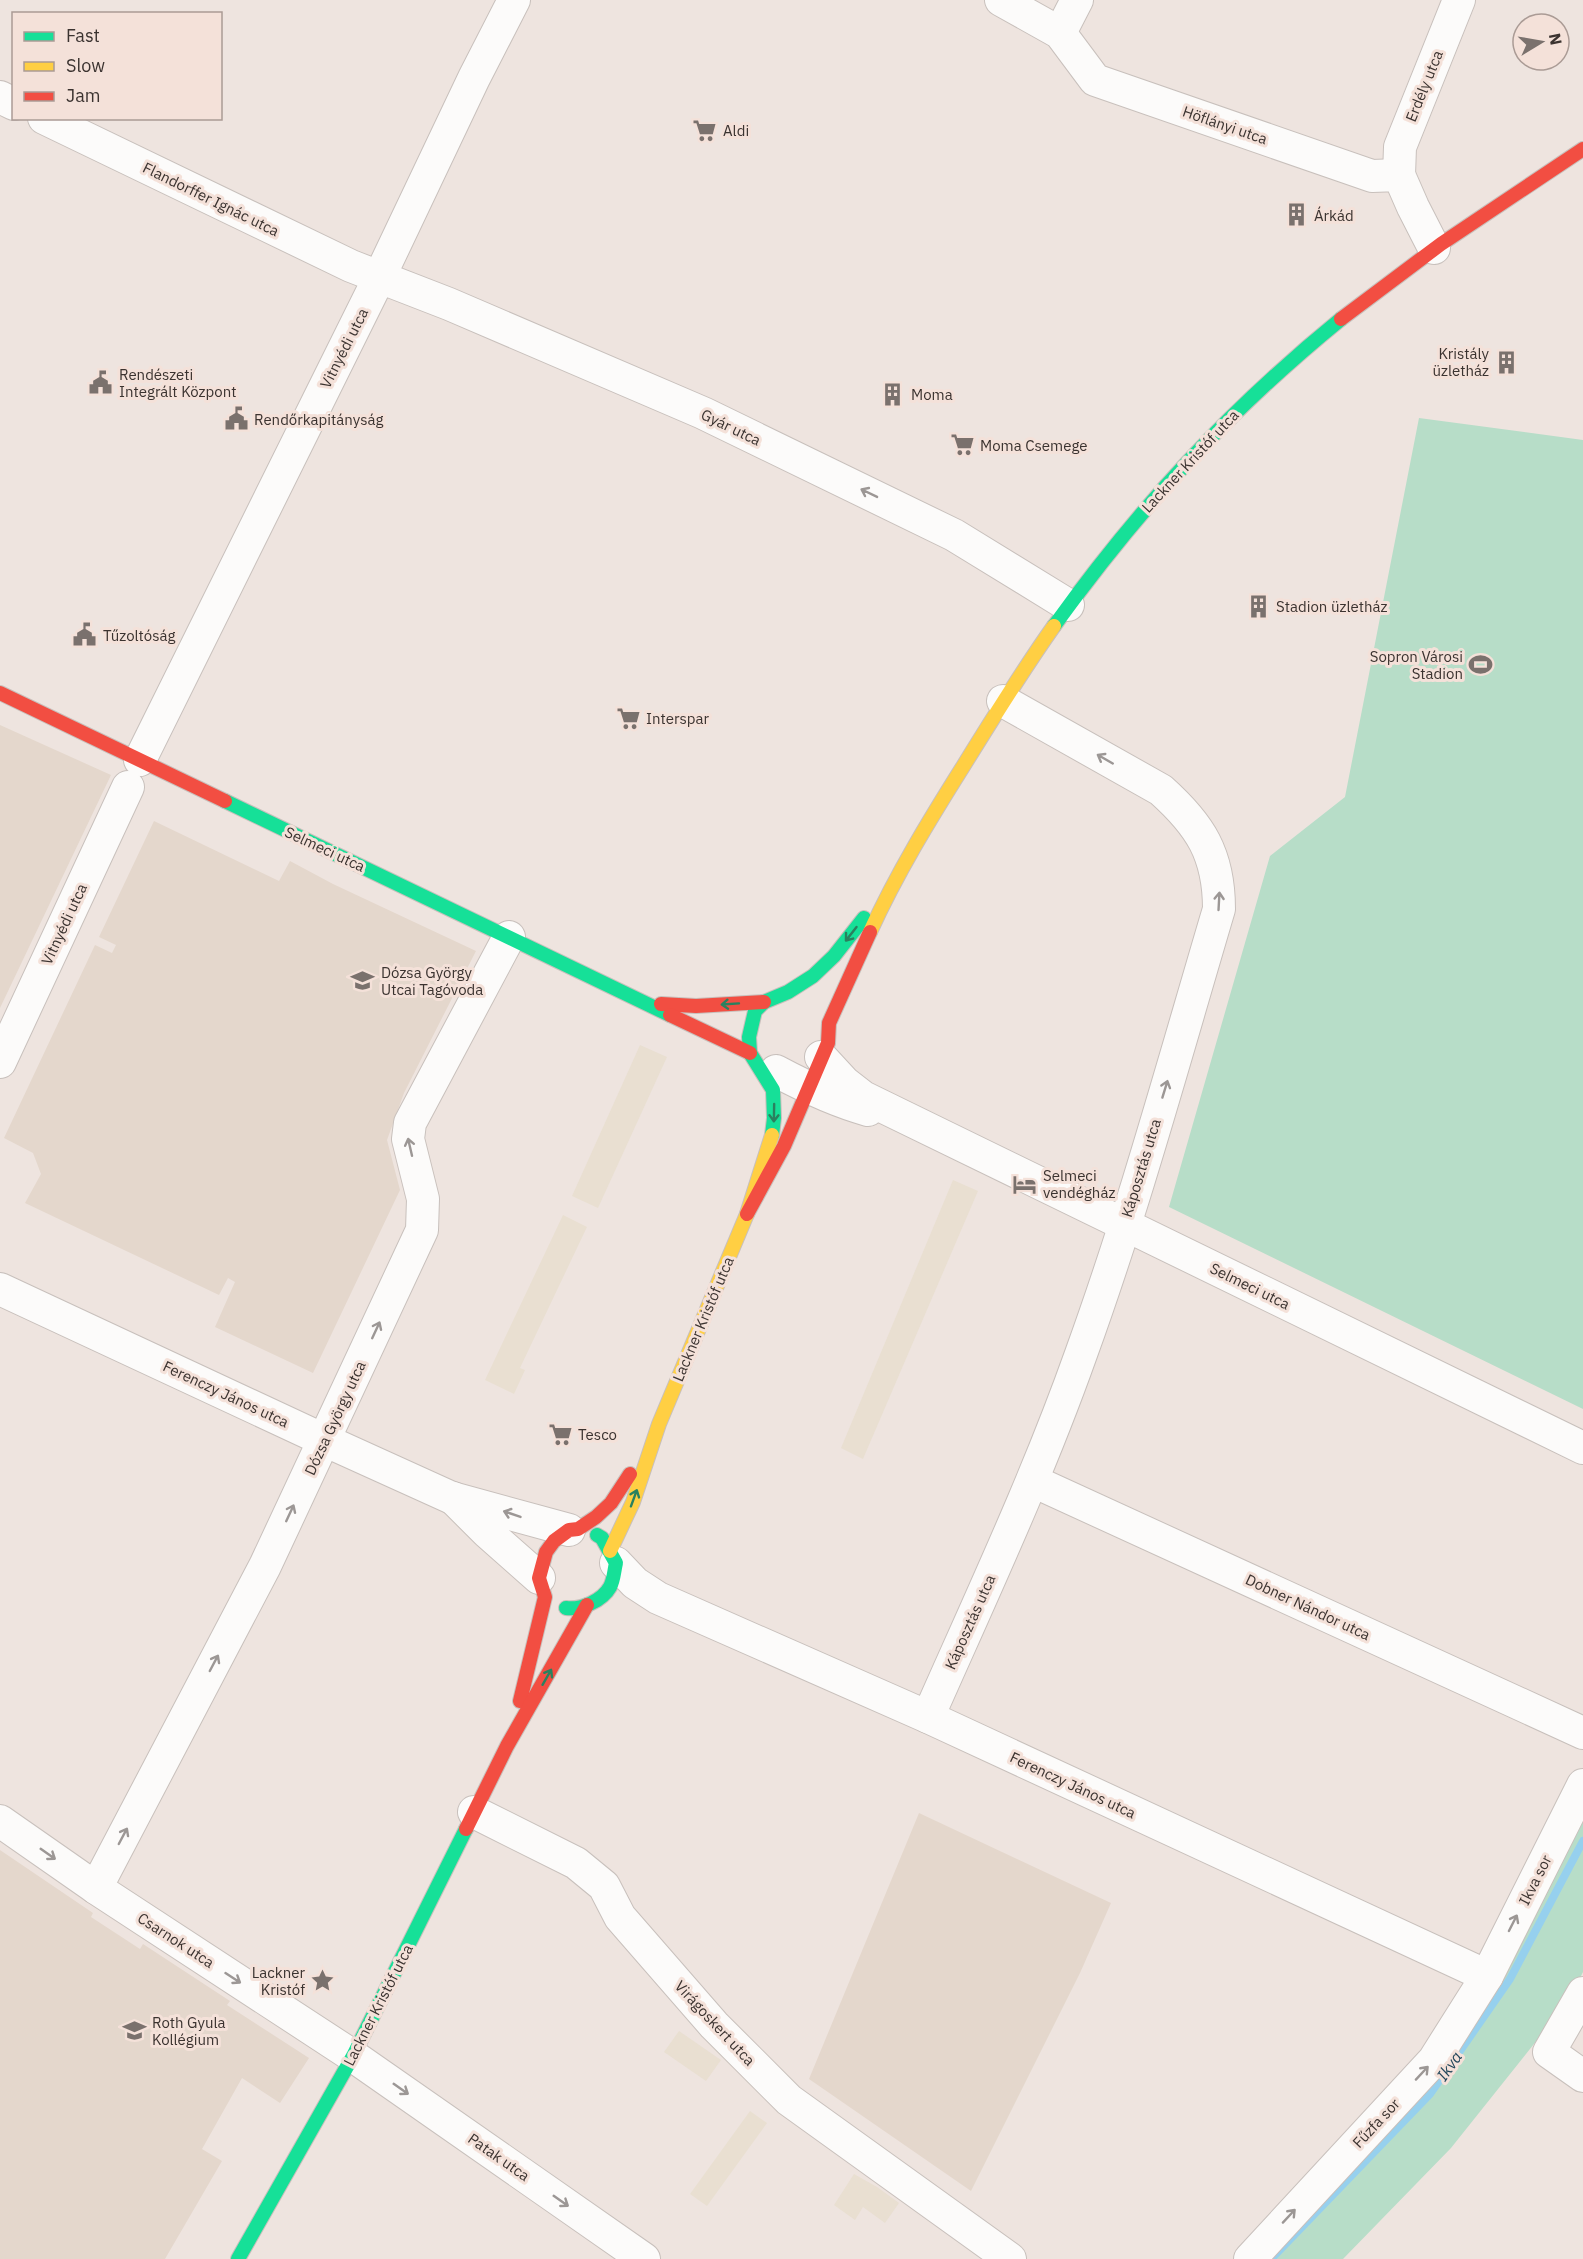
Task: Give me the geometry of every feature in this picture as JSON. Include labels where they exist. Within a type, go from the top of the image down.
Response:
[{"type":"street","name":"Vitnyédi utca","points":[[0,1062],[134,774],[380,278],[513,0]]},
{"type":"street","name":"Höflányi utca","points":[[1001,0],[1060,33],[1095,80],[1372,176],[1399,175]]},
{"type":"street","points":[[1060,33],[1077,0]]},
{"type":"street","name":"Erdély utca","points":[[1399,175],[1400,147],[1459,0]]},
{"type":"street","name":"Flandorffer Ignác utca","points":[[48,120],[380,278]]},
{"type":"street","name":"Lackner Kristóf utca","points":[[747,1214],[784,1146],[828,1043],[829,1023],[900,872],[1003,701],[1068,605],[1179,468],[1223,423],[1296,355],[1434,248],[1583,149]]},
{"type":"street","points":[[1399,175],[1434,248]]},
{"type":"street","name":"Gyár utca","points":[[380,278],[399,283],[449,304],[726,424],[954,535],[1068,605]]},
{"type":"street","name":"Selmeci utca","points":[[0,693],[134,774],[508,937],[650,1004],[809,1088],[851,1106],[918,1124]]},
{"type":"street","name":"Káposztás utca","points":[[928,1717],[1032,1481],[1082,1354],[1124,1225],[1219,909],[1216,871],[1203,836],[1188,816],[1161,790],[1003,701]]},
{"type":"street","name":"Lackner Kristóf utca","points":[[764,1002],[788,992],[813,976],[834,956],[900,872]]},
{"type":"street","name":"Dózsa György utca","points":[[96,1888],[265,1566],[422,1230],[423,1199],[408,1139],[410,1123],[508,937]]},
{"type":"street","points":[[788,992],[802,995]]},
{"type":"street","points":[[764,1002],[755,1011],[749,1037],[760,1061],[800,1069],[821,1057]]},
{"type":"street","name":"Selmeci utca","points":[[650,1004],[696,1006],[764,1002]]},
{"type":"street","points":[[818,1005],[829,1023]]},
{"type":"street","name":"Selmeci utca","points":[[821,1057],[845,1083],[863,1096],[1583,1448]]},
{"type":"street","name":"Lackner Kristóf utca","points":[[238,2259],[353,2056],[507,1746],[594,1601],[610,1587],[613,1557],[659,1424],[747,1214],[771,1140],[774,1118],[773,1090],[760,1061]]},
{"type":"street","name":"Ferenczy János utca","points":[[0,1289],[452,1498],[573,1529]]},
{"type":"street","name":"Lackner Kristóf utca","points":[[507,1746],[527,1678],[546,1552],[554,1541],[596,1517],[612,1503],[659,1424]]},
{"type":"street","name":"Dobner Nándor utca","points":[[1032,1481],[1583,1733]]},
{"type":"street","name":"Ferenczy János utca","points":[[452,1498],[542,1588]]},
{"type":"street","points":[[573,1529],[602,1538],[613,1557]]},
{"type":"street","name":"Ferenczy János utca","points":[[613,1557],[635,1583],[658,1598],[928,1717],[1487,1976]]},
{"type":"street","points":[[542,1588],[559,1606],[571,1610],[594,1601]]},
{"type":"street","name":"Ferenczy János utca","points":[[594,1601],[626,1592],[658,1598]]},
{"type":"street","name":"Ikva sor","points":[[1487,1976],[1583,1785]]},
{"type":"street","name":"Virágoskert utca","points":[[474,1812],[576,1863],[604,1886],[620,1917],[714,2025],[789,2100],[1010,2259]]},
{"type":"street","name":"Csarnok utca","points":[[0,1821],[96,1888],[353,2056]]},
{"type":"street","name":"Fűzfa sor","points":[[1250,2259],[1434,2060],[1487,1976]]},
{"type":"street","points":[[1583,1993],[1549,2052],[1583,2076]]},
{"type":"street","name":"Patak utca","points":[[353,2056],[644,2259]]},
{"type":"street","name":"Virágoskert utca","points":[[969,2229],[991,2259]]},
{"type":"shaded area","points":[[0,725],[111,775],[0,1008]]},
{"type":"shaded area","points":[[154,821],[279,881],[290,861],[333,884],[476,951],[404,1093],[387,1140],[400,1190],[313,1373],[215,1327],[235,1282],[228,1278],[219,1295],[25,1203],[41,1174],[33,1153],[4,1138],[95,945],[112,953],[116,945],[99,937]]},
{"type":"shaded area","points":[[640,1045],[667,1057],[598,1208],[572,1196]]},
{"type":"shaded area","points":[[953,1180],[978,1191],[863,1459],[841,1448]]},
{"type":"shaded area","points":[[563,1215],[587,1227],[520,1368],[525,1370],[514,1394],[485,1380]]},
{"type":"shaded area","points":[[919,1813],[1111,1903],[1080,1973],[971,2191],[809,2079]]},
{"type":"shaded area","name":"Roth Gyula Kollégium","points":[[0,1850],[93,1913],[91,1917],[140,1949],[143,1944],[230,2001],[227,2005],[309,2058],[280,2103],[242,2078],[202,2149],[222,2161],[165,2259],[0,2259]]},
{"type":"shaded area","points":[[679,2031],[721,2060],[706,2081],[664,2052]]},
{"type":"shaded area","points":[[750,2111],[767,2123],[707,2206],[690,2194]]},
{"type":"shaded area","points":[[854,2174],[899,2203],[885,2223],[863,2207],[855,2220],[834,2205]]},
{"type":"green space","points":[[1419,418],[1583,440],[1583,1409],[1169,1207],[1270,856],[1345,797]]},
{"type":"green space","points":[[1583,1798],[1583,1972],[1569,2000],[1451,2148],[1343,2259],[1244,2259],[1447,2036]]},
{"type":"waterway","name":"Ikva","points":[[1272,2258],[1430,2094],[1510,1979],[1583,1841]]},
{"type":"traffic: fast","points":[[1054,626],[1119,541],[1187,463],[1260,389],[1341,319]]},
{"type":"traffic: fast","points":[[225,801],[670,1015]]},
{"type":"traffic: fast","points":[[772,1135],[773,1090],[750,1053],[749,1037],[755,1011],[764,1002],[788,992],[813,976],[834,956],[864,918]]},
{"type":"traffic: fast","points":[[566,1608],[578,1608],[591,1604],[602,1596],[611,1584],[616,1563],[602,1538],[597,1535]]},
{"type":"traffic: fast","points":[[238,2259],[353,2056],[466,1829]]},
{"type":"traffic: slow","points":[[870,932],[926,826],[1054,626]]},
{"type":"traffic: slow","points":[[610,1551],[633,1502],[659,1424],[747,1214],[772,1135]]},
{"type":"traffic: jam","points":[[1341,319],[1441,244],[1583,149]]},
{"type":"traffic: jam","points":[[0,693],[225,801]]},
{"type":"traffic: jam","points":[[747,1214],[784,1146],[828,1043],[829,1023],[870,932]]},
{"type":"traffic: jam","points":[[661,1004],[696,1006],[764,1002]]},
{"type":"traffic: jam","points":[[670,1015],[750,1053]]},
{"type":"traffic: jam","points":[[520,1701],[545,1597],[539,1578],[546,1552],[554,1541],[569,1530],[578,1529],[596,1517],[611,1503],[630,1474]]},
{"type":"traffic: jam","points":[[466,1829],[507,1746],[587,1605]]},
{"type":"place","name":"Aldi","points":[[705,130]]},
{"type":"place","name":"Árkád","points":[[1296,215]]},
{"type":"place","name":"Kristály üzletház","points":[[1507,362]]},
{"type":"place","name":"Rendészeti Integrált Központ","points":[[101,383]]},
{"type":"place","name":"Moma","points":[[893,394]]},
{"type":"place","name":"Rendőrkapitányság","points":[[236,419]]},
{"type":"place","name":"Moma Csemege","points":[[962,445]]},
{"type":"place","name":"Stadion üzletház","points":[[1258,606]]},
{"type":"place","name":"Tűzoltóság","points":[[85,635]]},
{"type":"place","name":"Sopron Városi Stadion","points":[[1481,665]]},
{"type":"place","name":"Interspar","points":[[628,718]]},
{"type":"place","name":"Dózsa György Utcai Tagóvoda","points":[[363,981]]},
{"type":"place","name":"Selmeci vendégház","points":[[1025,1184]]},
{"type":"place","name":"Tesco","points":[[560,1434]]},
{"type":"place","name":"Lackner Kristóf","points":[[323,1981]]},
{"type":"place","name":"Roth Gyula Kollégium","points":[[134,2031]]}]
